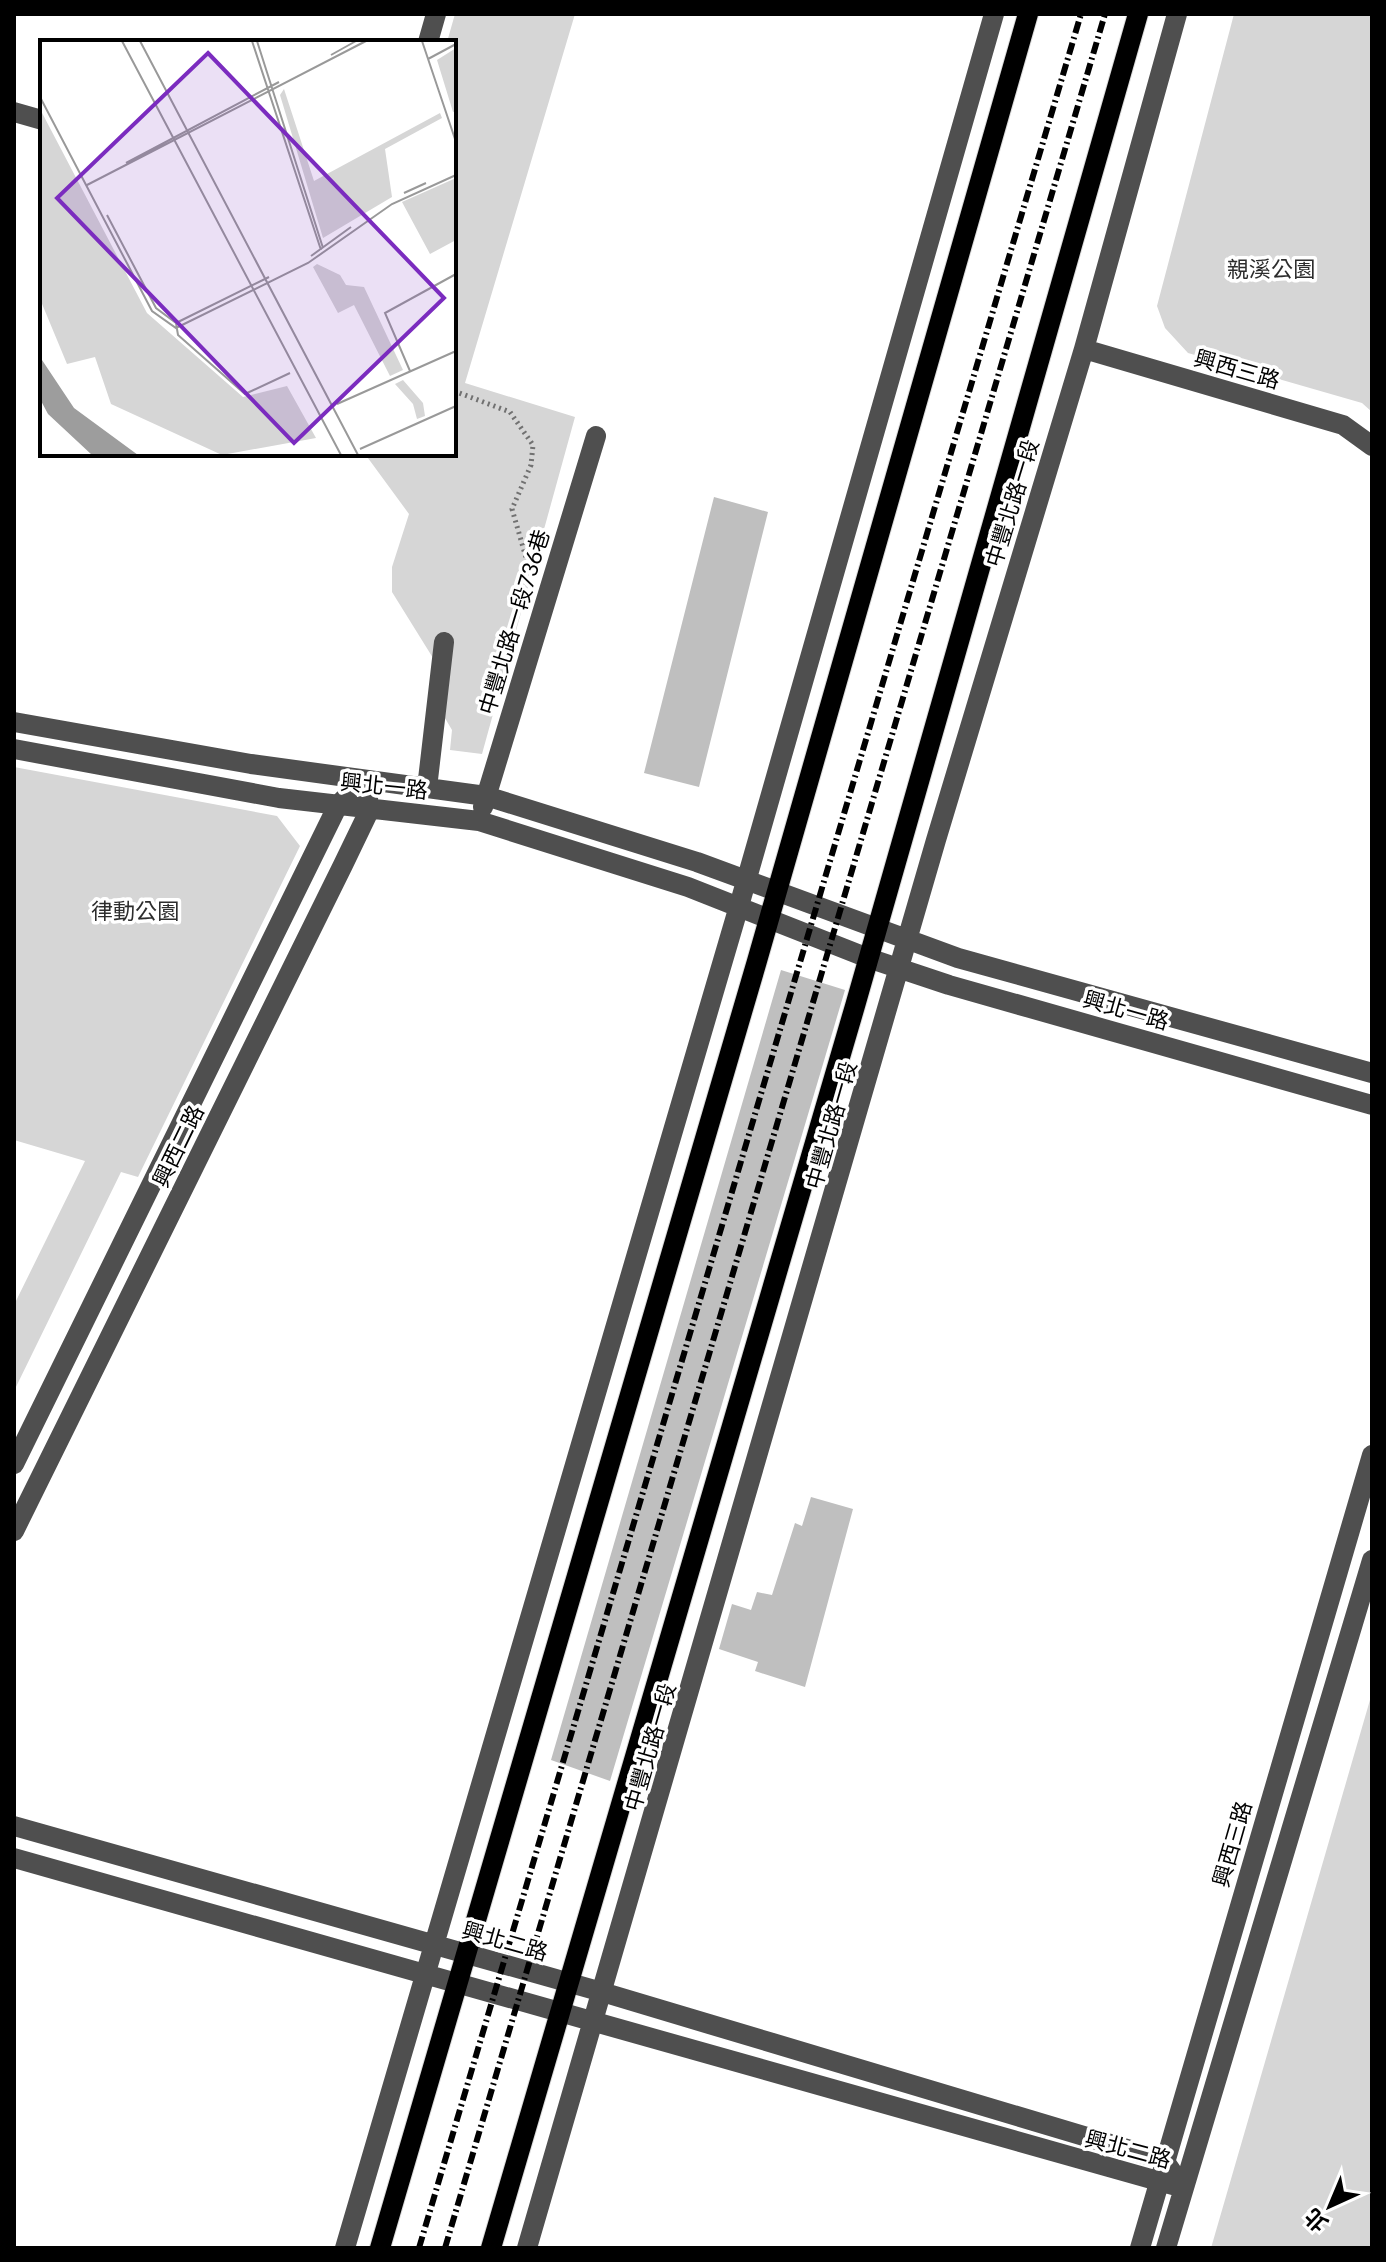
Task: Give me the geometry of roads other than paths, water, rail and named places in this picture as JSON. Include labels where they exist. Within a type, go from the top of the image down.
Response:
[{"type":"main road","points":[[380,2248],[777,891],[1028,14]]},
{"type":"main road","name":"中豐北路一段","points":[[491,2248],[877,929],[1138,14]]},
{"type":"street","points":[[429,40],[436,14]]},
{"type":"street","points":[[345,2248],[739,906],[994,14]]},
{"type":"street","name":"中豐北路一段","points":[[527,2248],[936,840],[1084,349],[1177,14]]},
{"type":"street","points":[[14,112],[40,119]]},
{"type":"street","name":"興西三路","points":[[1084,349],[1343,425],[1372,446]]},
{"type":"street","name":"中豐北路一段736巷","points":[[479,821],[596,436]]},
{"type":"street","points":[[427,788],[444,642]]},
{"type":"street","points":[[14,722],[251,764],[486,796],[746,879],[958,958],[1372,1073]]},
{"type":"street","name":"興北一路","points":[[14,749],[267,796],[479,821],[739,906],[901,969],[1372,1105]]},
{"type":"street","points":[[14,1464],[338,805],[364,779]]},
{"type":"street","points":[[364,779],[370,809]]},
{"type":"street","name":"興西二路","points":[[14,1531],[370,809]]},
{"type":"street","name":"興西三路","points":[[1140,2248],[1372,1455]]},
{"type":"street","points":[[1166,2248],[1372,1560]]},
{"type":"street","name":"興北二路","points":[[14,1826],[602,1992],[1164,2160],[1183,2188]]},
{"type":"street","name":"興北二路","points":[[14,1858],[1183,2188]]},
{"type":"railway","points":[[419,2248],[1081,14]]},
{"type":"railway","points":[[445,2248],[1105,14]]},
{"type":"park label","name":"親溪公園","points":[[1271,269]]},
{"type":"park label","name":"律動公園","points":[[135,911]]}]
